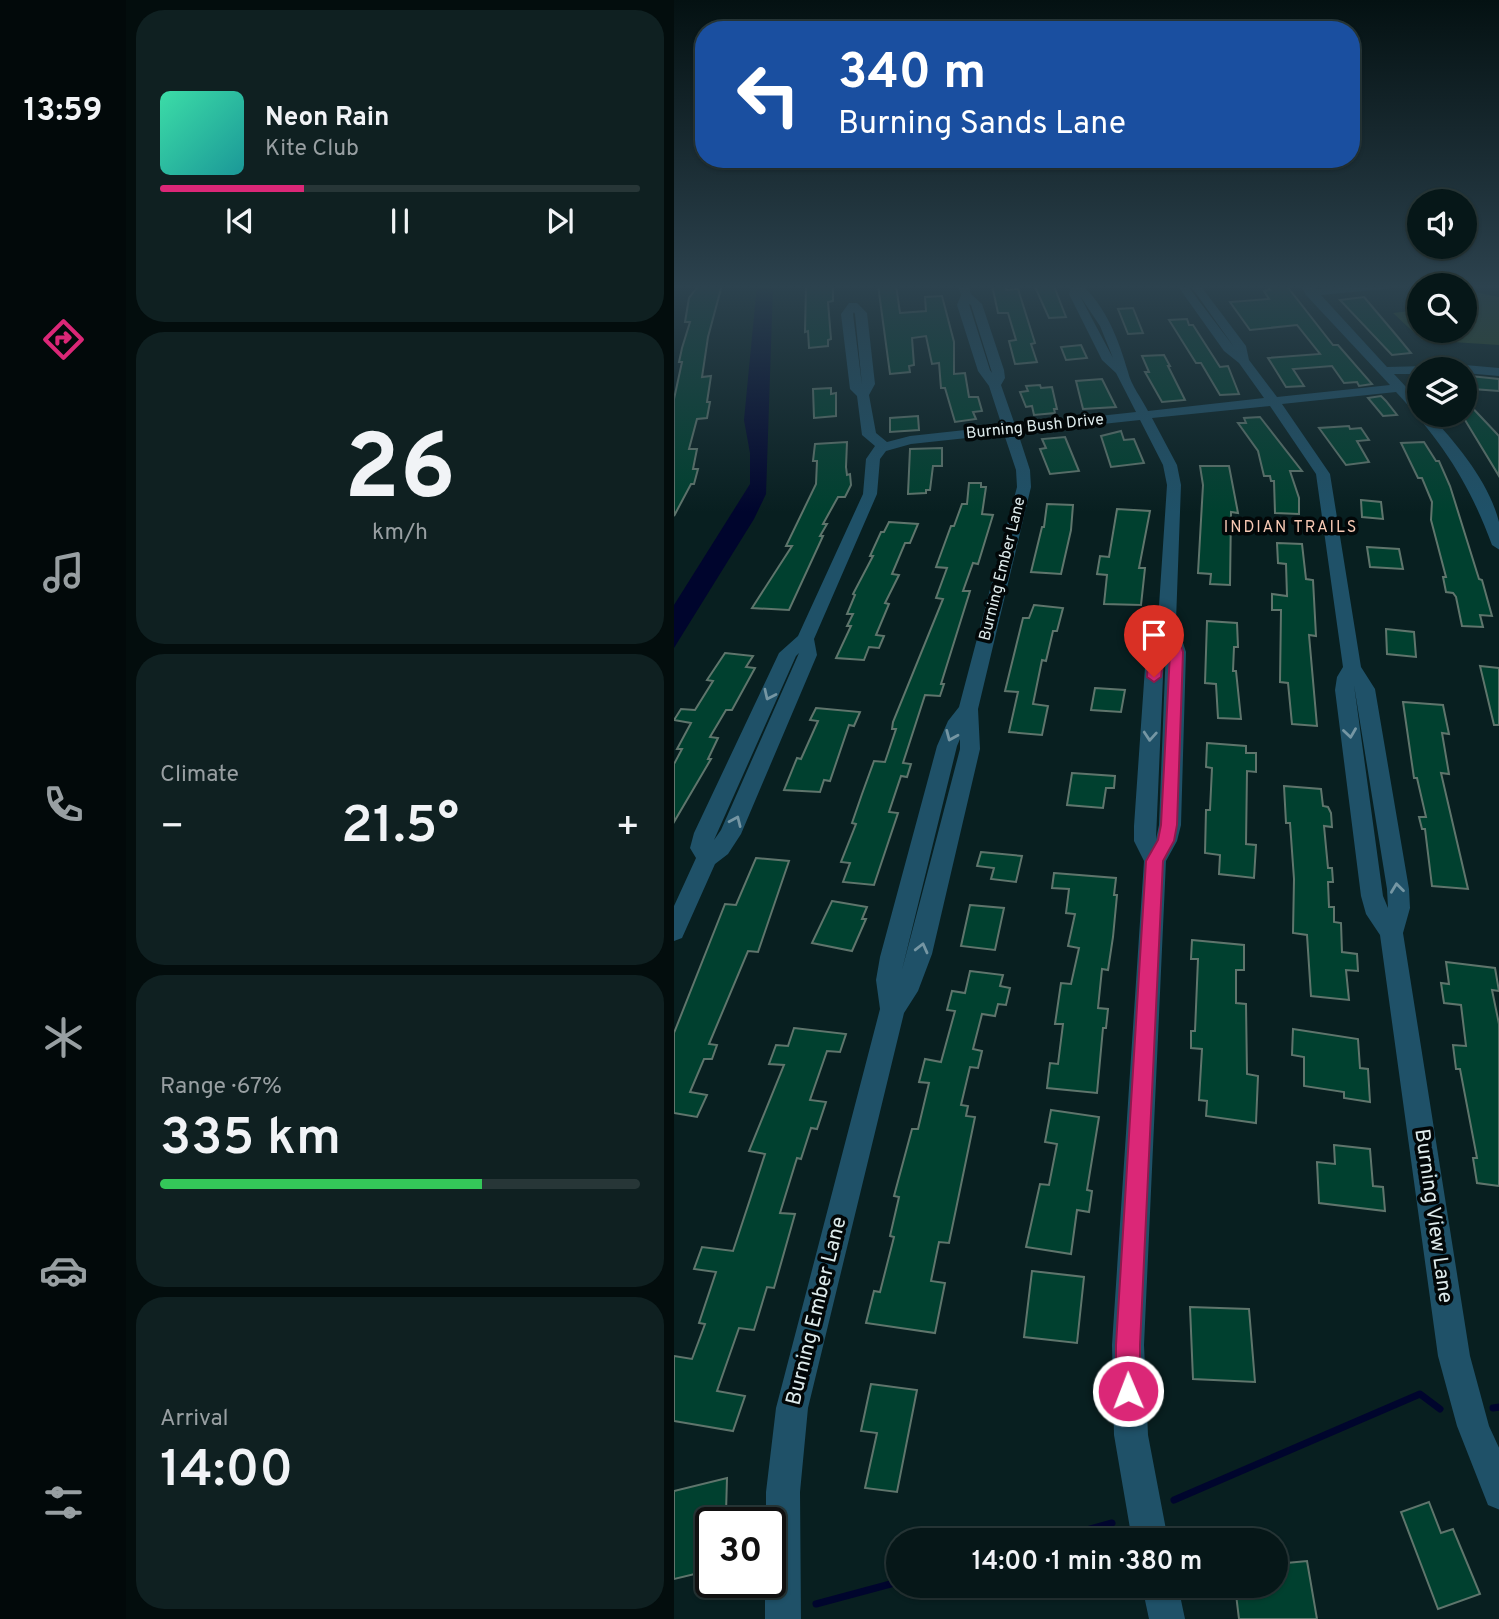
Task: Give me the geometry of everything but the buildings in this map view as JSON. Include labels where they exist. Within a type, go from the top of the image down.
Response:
[{"type":"street","points":[[674,931],[707,858],[701,848],[705,834],[788,653],[805,639],[870,494],[874,456],[884,446],[869,435],[863,395],[869,383],[866,361]]},
{"type":"street","name":"Burning Ember Lane","points":[[784,1619],[783,1492],[792,1408],[892,1009],[913,976],[920,954],[970,748],[968,709],[1024,487],[1023,470],[995,385],[985,375],[980,361]]},
{"type":"street","points":[[1109,361],[1121,372],[1144,415],[1170,465],[1174,485],[1167,621],[1155,653],[1145,826],[1145,841],[1155,861],[1128,1345],[1128,1406],[1134,1460],[1148,1528]]},
{"type":"street","points":[[1121,361],[1121,372]]},
{"type":"street","name":"Burning View Lane","points":[[1243,361],[1323,474],[1352,667],[1346,677],[1344,690],[1372,896],[1378,914],[1391,933],[1454,1356],[1473,1426],[1499,1493]]},
{"type":"street","points":[[1373,361],[1407,397]]},
{"type":"street","points":[[1383,371],[1407,370]]},
{"type":"street","points":[[1477,370],[1499,372]]},
{"type":"street","name":"Burning Bush Drive","points":[[884,446],[910,440],[1399,388]]},
{"type":"street","points":[[1434,427],[1456,452],[1473,478],[1499,545]]},
{"type":"street","points":[[1163,1598],[1167,1619]]},
{"type":"water","points":[[750,361],[770,361],[766,494],[754,519],[674,648],[674,605],[750,484],[750,453],[744,420]]},
{"type":"waterway","points":[[1174,1500],[1420,1394],[1440,1409]]},
{"type":"waterway","points":[[1493,1408],[1500,1407]]},
{"type":"waterway","points":[[1094,1528],[1112,1523]]},
{"type":"waterway","points":[[816,1604],[886,1585]]},
{"type":"district","name":"INDIAN TRAILS","points":[[1291,528]]},
{"type":"route","points":[[1128,1391],[1128,1345],[1155,861],[1168,836],[1169,825],[1177,652],[1167,621],[1156,647],[1154,677]]}]
